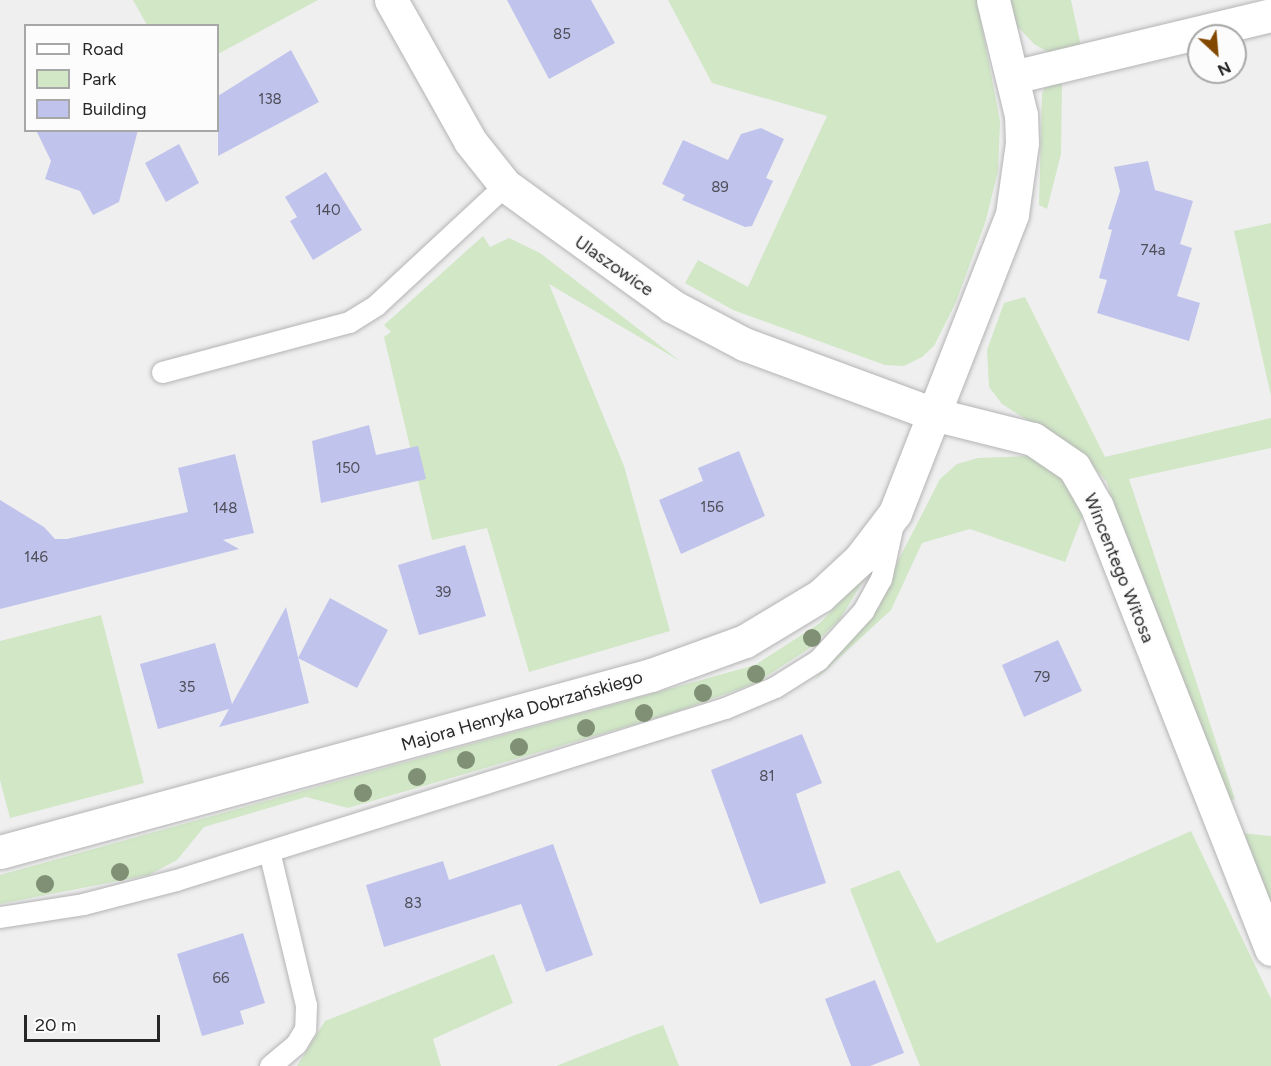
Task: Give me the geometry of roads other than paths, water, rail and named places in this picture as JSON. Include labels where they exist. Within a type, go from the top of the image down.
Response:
[{"type":"street","name":"Ulaszowice","points":[[391,0],[470,141],[505,185],[672,306],[716,331],[933,414]]},
{"type":"street","points":[[933,414],[1012,214],[1022,143],[1013,77],[993,0]]},
{"type":"street","points":[[1013,77],[1271,15]]},
{"type":"street","name":"Majora Henryka Dobrzańskiego","points":[[0,852],[715,655],[771,629],[820,596],[860,558],[895,513],[933,414]]},
{"type":"street","name":"Wincentego Witosa","points":[[933,414],[1033,439],[1063,456],[1083,479],[1271,949]]},
{"type":"lane","points":[[162,372],[334,327],[363,315],[505,185]]},
{"type":"lane","points":[[0,917],[133,892],[725,708],[775,687],[818,660],[864,611],[886,563],[895,513]]},
{"type":"lane","points":[[269,851],[306,1005],[305,1029],[296,1044],[270,1066]]}]
